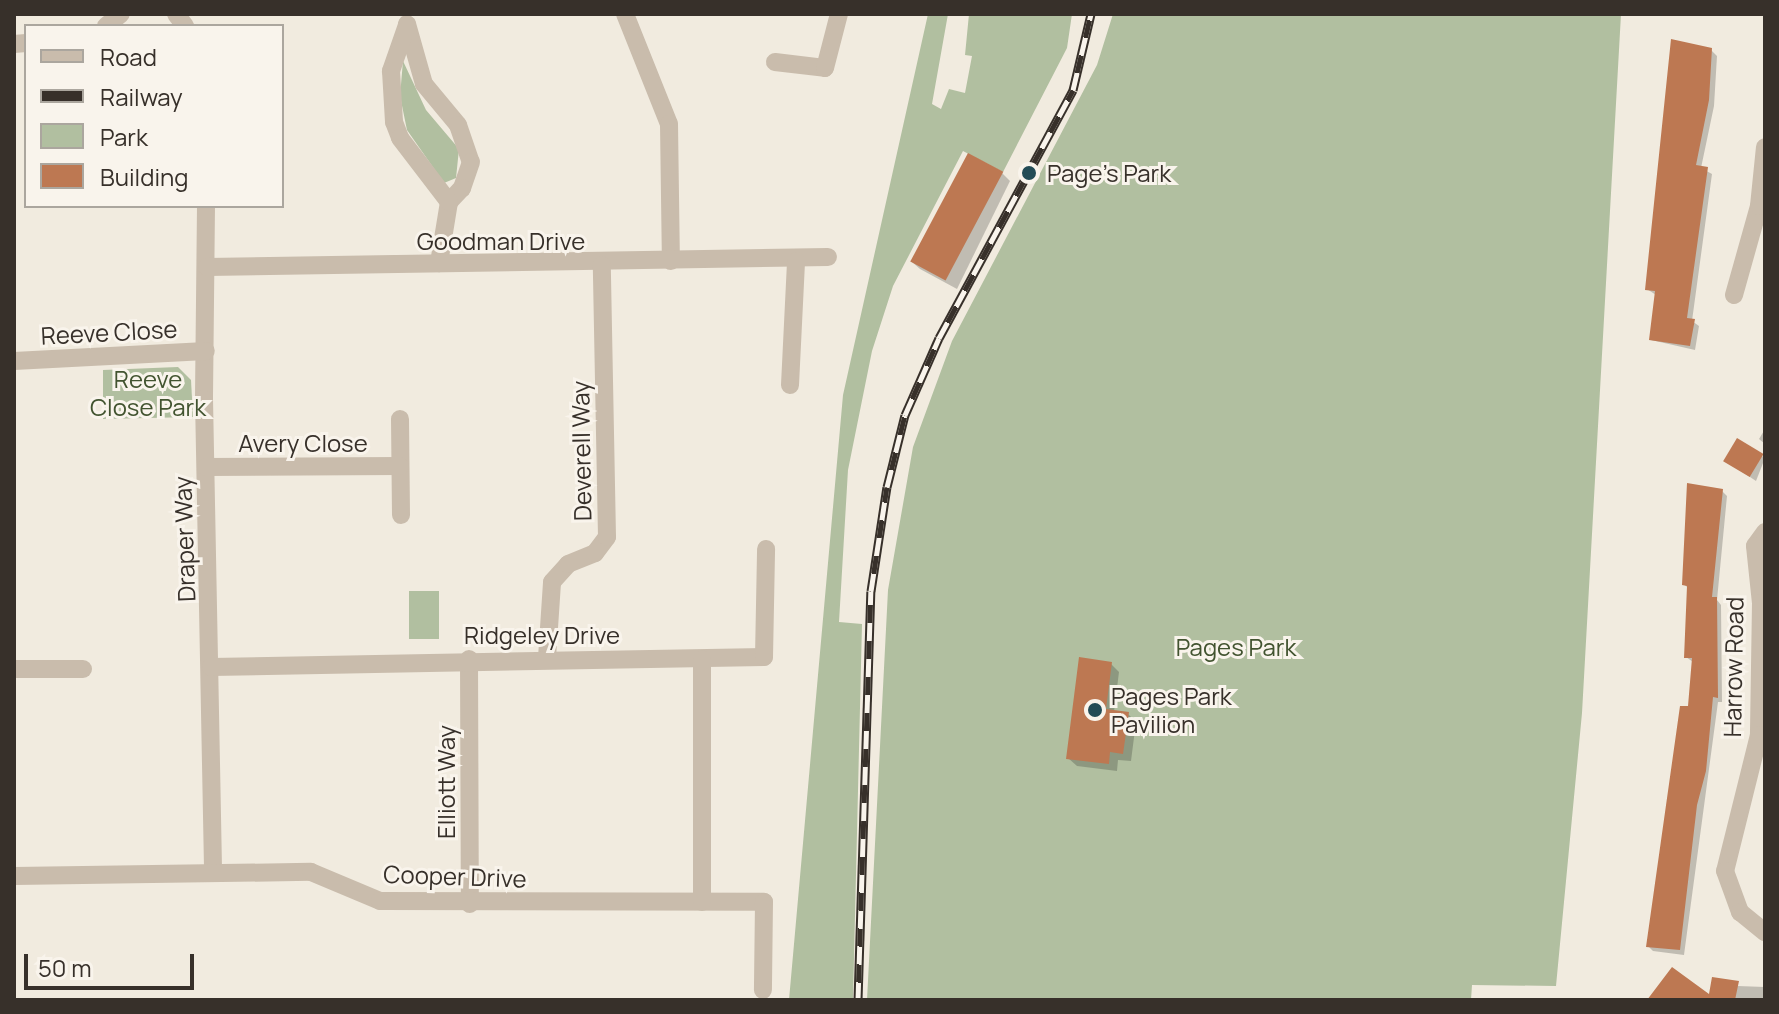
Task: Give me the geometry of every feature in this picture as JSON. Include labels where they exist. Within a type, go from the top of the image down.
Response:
[{"type":"street","points":[[625,14],[669,124],[671,261]]},
{"type":"street","points":[[775,62],[825,68],[839,14]]},
{"type":"street","points":[[408,19],[391,71],[394,122],[400,138],[449,202]]},
{"type":"street","points":[[408,19],[424,84],[465,139],[471,162],[462,188],[449,202],[439,263]]},
{"type":"street","points":[[1734,295],[1759,206],[1765,147]]},
{"type":"street","name":"Draper Way","points":[[206,208],[206,467],[213,871]]},
{"type":"street","name":"Goodman Drive","points":[[207,267],[439,263],[602,265],[671,261],[796,261],[828,257]]},
{"type":"street","points":[[790,385],[796,261]]},
{"type":"street","name":"Deverell Way","points":[[547,658],[552,582],[568,564],[595,553],[607,537],[602,265]]},
{"type":"street","name":"Reeve Close","points":[[14,361],[206,351]]},
{"type":"street","name":"Avery Close","points":[[400,419],[401,515]]},
{"type":"street","name":"Avery Close","points":[[206,467],[400,466]]},
{"type":"street","name":"Harrow Road","points":[[1765,532],[1755,546],[1761,603],[1759,735],[1725,871],[1740,912],[1765,932]]},
{"type":"street","name":"Ridgeley Drive","points":[[211,667],[469,659],[764,657],[766,549]]},
{"type":"street","name":"Elliott Way","points":[[469,659],[470,904]]},
{"type":"street","points":[[702,659],[702,902]]},
{"type":"street","points":[[14,669],[83,669]]},
{"type":"street","name":"Cooper Drive","points":[[14,876],[311,872],[380,901],[470,904],[764,902],[763,990]]},
{"type":"green space","points":[[928,14],[948,14],[932,104],[941,109],[949,89],[965,93],[972,56],[965,55],[969,14],[1072,14],[1067,48],[1003,172],[963,151],[893,286],[872,351],[848,470],[839,622],[862,624],[853,1000],[789,1000],[843,395]]},
{"type":"green space","name":"Pages Park","points":[[1113,14],[1621,14],[1582,713],[1556,986],[1472,985],[1471,1000],[867,1000],[888,590],[913,447],[952,341],[1097,65]]},
{"type":"green space","points":[[403,61],[426,110],[459,149],[456,178],[444,183],[407,130],[400,96]]},
{"type":"green space","name":"Reeve Close Park","points":[[178,367],[191,380],[193,417],[103,419],[103,370]]},
{"type":"green space","points":[[409,591],[439,591],[439,639],[409,639]]},
{"type":"building","points":[[1671,39],[1712,48],[1709,100],[1696,165],[1708,167],[1687,318],[1695,319],[1690,346],[1649,340],[1655,291],[1645,290]]},
{"type":"building","points":[[968,153],[1003,172],[946,280],[910,262]]},
{"type":"building","points":[[1737,438],[1764,454],[1750,477],[1723,461]]},
{"type":"building","points":[[1687,483],[1723,489],[1712,597],[1717,597],[1718,698],[1713,697],[1706,771],[1697,805],[1680,950],[1646,947],[1680,706],[1688,706],[1692,658],[1684,658],[1687,586],[1682,585]]},
{"type":"building","name":"Pages Park Pavilion","points":[[1079,657],[1112,662],[1106,709],[1129,712],[1123,754],[1110,752],[1109,764],[1066,759]]},
{"type":"building","points":[[1672,967],[1709,994],[1712,977],[1739,981],[1735,1000],[1647,1000]]},
{"type":"railway","points":[[858,1000],[871,591],[887,487],[905,415],[939,338],[1073,90],[1091,14]]},
{"type":"place","name":"Page's Park","points":[[1029,173]]},
{"type":"place","name":"Pages Park Pavilion","points":[[1095,710]]}]
